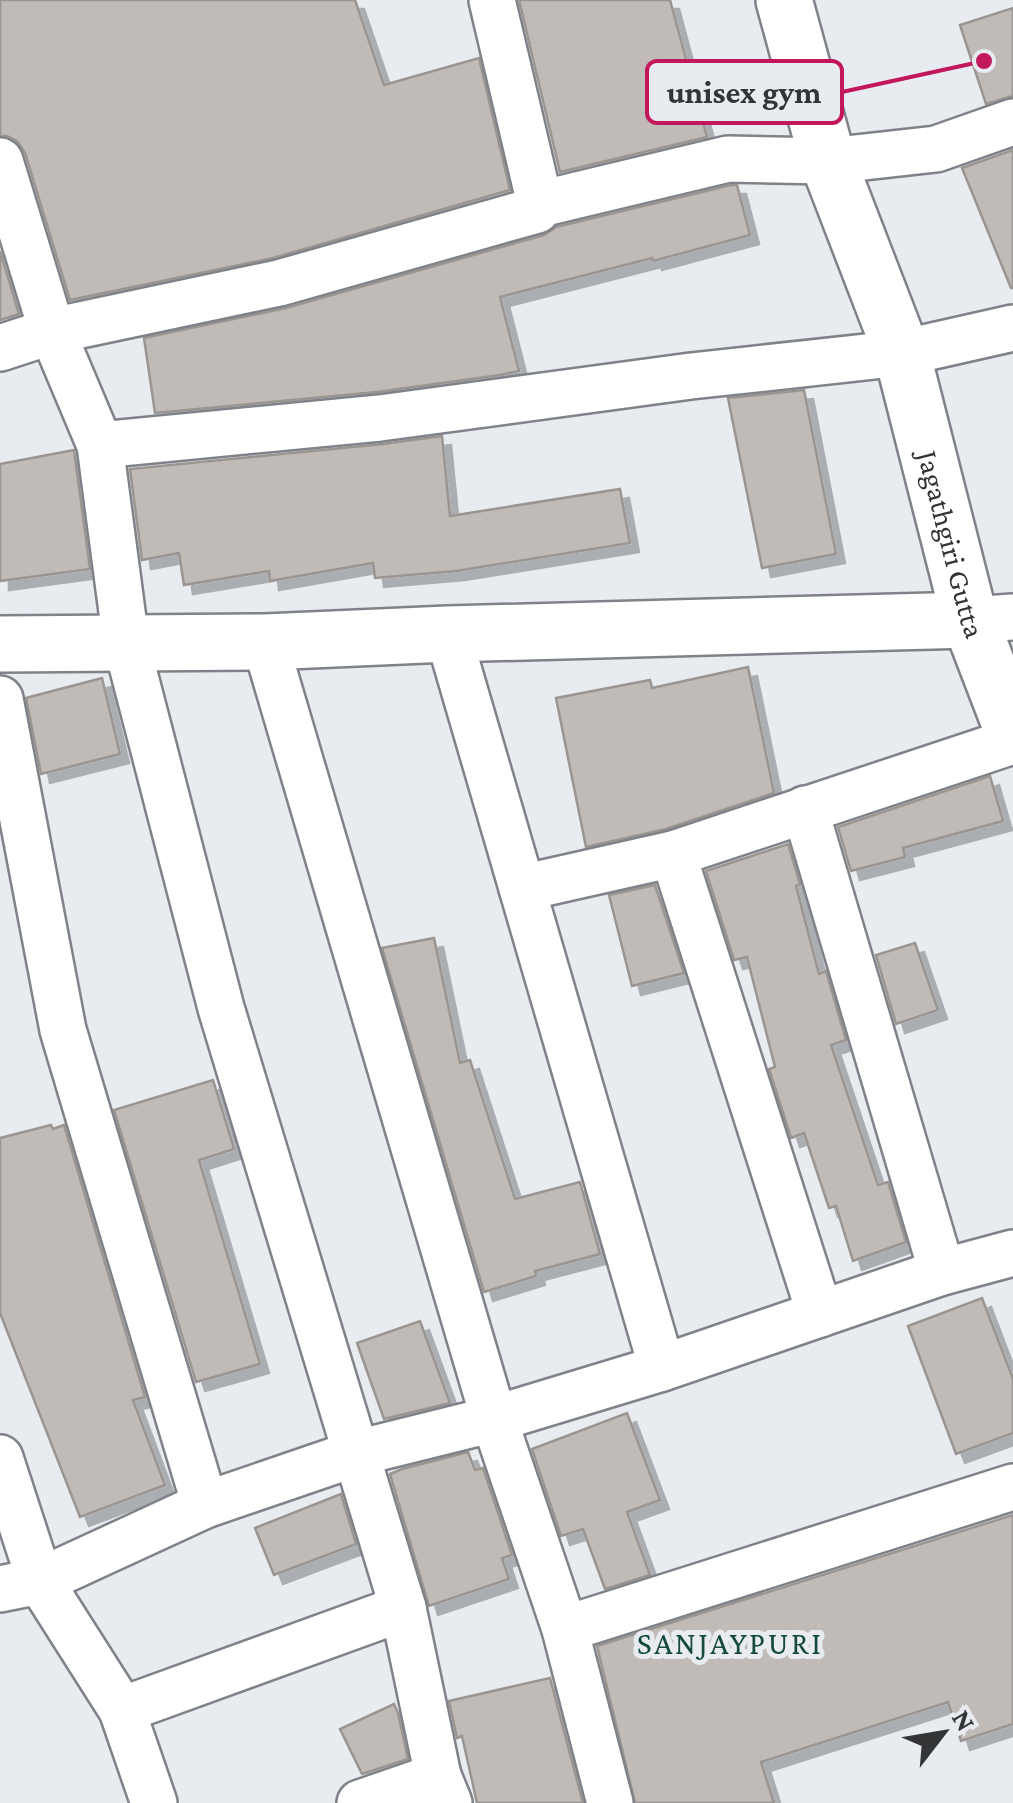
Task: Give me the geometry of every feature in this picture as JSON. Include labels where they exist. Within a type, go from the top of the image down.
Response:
[{"type":"street","points":[[0,348],[52,331],[278,283],[537,210],[540,204],[492,0]]},
{"type":"street","name":"Jagathgiri Gutta","points":[[784,0],[828,161],[902,354],[992,619],[1013,732]]},
{"type":"street","points":[[540,204],[728,159],[828,161],[936,149],[1013,122]]},
{"type":"street","points":[[0,161],[52,331],[100,445],[126,642],[221,1008],[403,1608],[443,1789],[360,1803]]},
{"type":"street","points":[[100,445],[380,418],[692,376],[902,354],[1013,328]]},
{"type":"street","points":[[0,644],[265,642],[992,619]]},
{"type":"street","points":[[448,634],[662,1368]]},
{"type":"street","points":[[265,642],[494,1419],[564,1629],[610,1803]]},
{"type":"street","points":[[0,699],[62,1030],[205,1505]]},
{"type":"street","points":[[522,888],[699,847],[1013,741]]},
{"type":"street","points":[[804,809],[942,1272]]},
{"type":"street","points":[[673,854],[820,1314]]},
{"type":"street","points":[[20,1585],[205,1505],[357,1453],[494,1419],[662,1368],[942,1272],[1013,1253]]},
{"type":"street","points":[[0,1458],[20,1585],[122,1710],[154,1803]]},
{"type":"street","points":[[564,1629],[1013,1487]]},
{"type":"street","points":[[122,1710],[403,1608]]},
{"type":"building","points":[[0,0],[355,0],[384,85],[479,58],[510,190],[273,258],[70,300],[25,153],[17,141],[0,136]]},
{"type":"building","points":[[519,0],[670,0],[707,137],[560,172]]},
{"type":"building","points":[[1013,8],[1013,96],[986,104],[960,25]]},
{"type":"building","points":[[1013,150],[1013,288],[1011,288],[962,168]]},
{"type":"building","points":[[737,185],[750,235],[500,297],[519,371],[377,392],[155,413],[144,338],[286,308],[544,235],[556,227]]},
{"type":"building","points":[[0,251],[19,314],[0,320]]},
{"type":"building","points":[[804,390],[836,554],[762,568],[728,398]]},
{"type":"building","points":[[442,436],[450,516],[620,489],[630,543],[456,571],[375,578],[373,563],[270,581],[269,571],[184,585],[179,553],[142,560],[130,469]]},
{"type":"building","points":[[74,450],[90,569],[0,581],[0,464]]},
{"type":"building","points":[[748,667],[774,793],[666,829],[586,847],[556,698],[650,680],[652,688]]},
{"type":"building","points":[[102,678],[120,754],[41,774],[26,698]]},
{"type":"building","points":[[990,776],[1003,821],[903,848],[905,857],[851,871],[838,827]]},
{"type":"building","points":[[788,844],[819,974],[826,971],[846,1040],[831,1045],[878,1185],[888,1182],[906,1242],[853,1261],[836,1206],[829,1208],[804,1133],[791,1138],[769,1069],[775,1067],[747,957],[734,960],[706,871]]},
{"type":"building","points":[[655,885],[684,973],[632,986],[609,895]]},
{"type":"building","points":[[434,938],[460,1063],[470,1060],[515,1199],[580,1182],[600,1254],[535,1271],[536,1276],[484,1292],[382,948]]},
{"type":"building","points":[[915,943],[938,1010],[896,1024],[876,955]]},
{"type":"building","points":[[213,1080],[234,1149],[199,1160],[260,1364],[196,1382],[114,1110]]},
{"type":"building","points":[[51,1125],[53,1129],[64,1125],[145,1397],[133,1400],[165,1485],[80,1517],[0,1313],[0,1138]]},
{"type":"building","points":[[982,1298],[1013,1379],[1013,1433],[956,1454],[908,1326]]},
{"type":"building","points":[[420,1321],[450,1403],[384,1419],[357,1343]]},
{"type":"building","points":[[627,1413],[660,1500],[627,1512],[650,1575],[605,1589],[583,1529],[561,1536],[532,1449]]},
{"type":"building","points":[[468,1452],[475,1470],[483,1468],[512,1555],[502,1558],[509,1579],[429,1606],[390,1474]]},
{"type":"building","points":[[341,1494],[356,1544],[274,1575],[255,1528]]},
{"type":"building","points":[[1013,1515],[1013,1724],[961,1741],[948,1702],[761,1762],[774,1803],[635,1803],[597,1646]]},
{"type":"building","points":[[550,1678],[583,1803],[477,1803],[462,1736],[457,1738],[449,1701]]},
{"type":"building","points":[[394,1704],[408,1759],[362,1774],[340,1729]]},
{"type":"place","name":"unisex gym","points":[[984,61]]},
{"type":"district","name":"SANJAYPURI","points":[[730,1643]]}]
